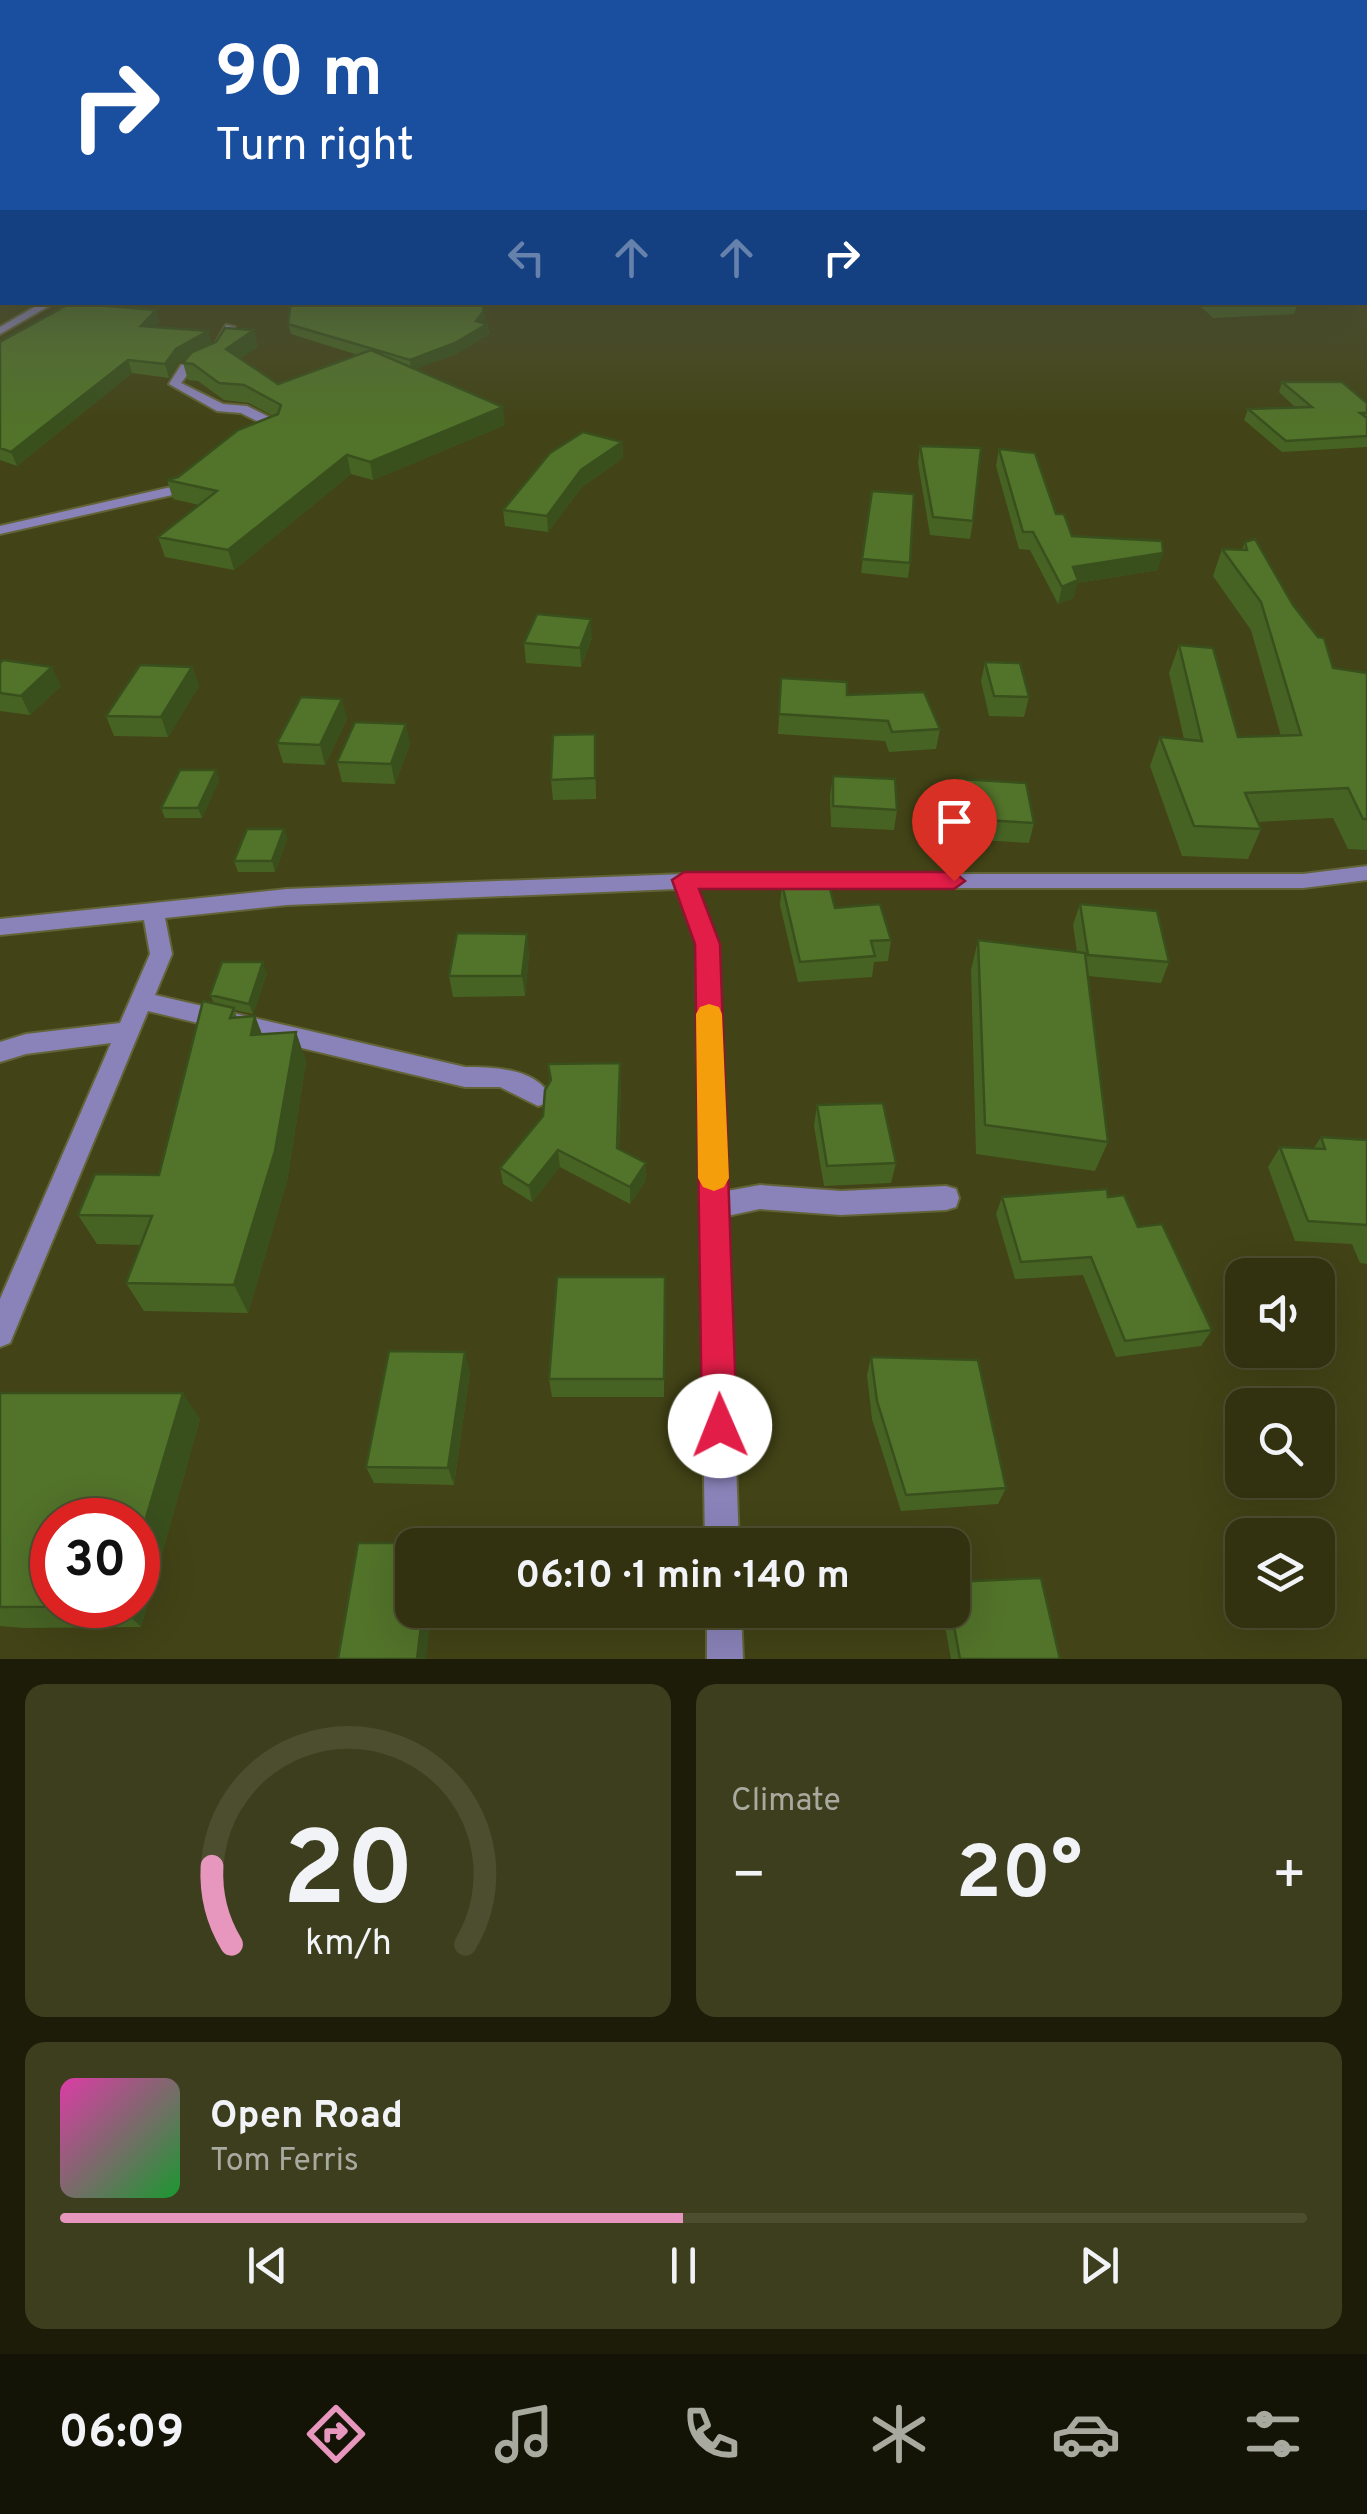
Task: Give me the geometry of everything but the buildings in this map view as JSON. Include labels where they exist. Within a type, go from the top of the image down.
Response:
[{"type":"street","points":[[0,331],[45,305]]},
{"type":"street","points":[[230,327],[214,353],[193,361],[178,374],[174,384],[220,408],[244,409],[276,426],[250,437]]},
{"type":"street","points":[[0,530],[176,490],[206,466]]},
{"type":"street","points":[[0,927],[287,897],[684,880],[1303,882],[1367,873]]},
{"type":"street","points":[[684,880],[707,944],[722,1528]]},
{"type":"street","points":[[0,1333],[161,954],[153,912]]},
{"type":"street","points":[[140,1000],[465,1077],[503,1077],[538,1096]]},
{"type":"street","points":[[0,1052],[26,1044],[127,1032]]},
{"type":"street","points":[[714,1206],[760,1197],[841,1203],[946,1198]]},
{"type":"street","points":[[724,1628],[725,1659]]},
{"type":"slow traffic","points":[[709,1014],[714,1178]]},
{"type":"route","points":[[720,1426],[707,944],[684,880],[954,881]]}]
